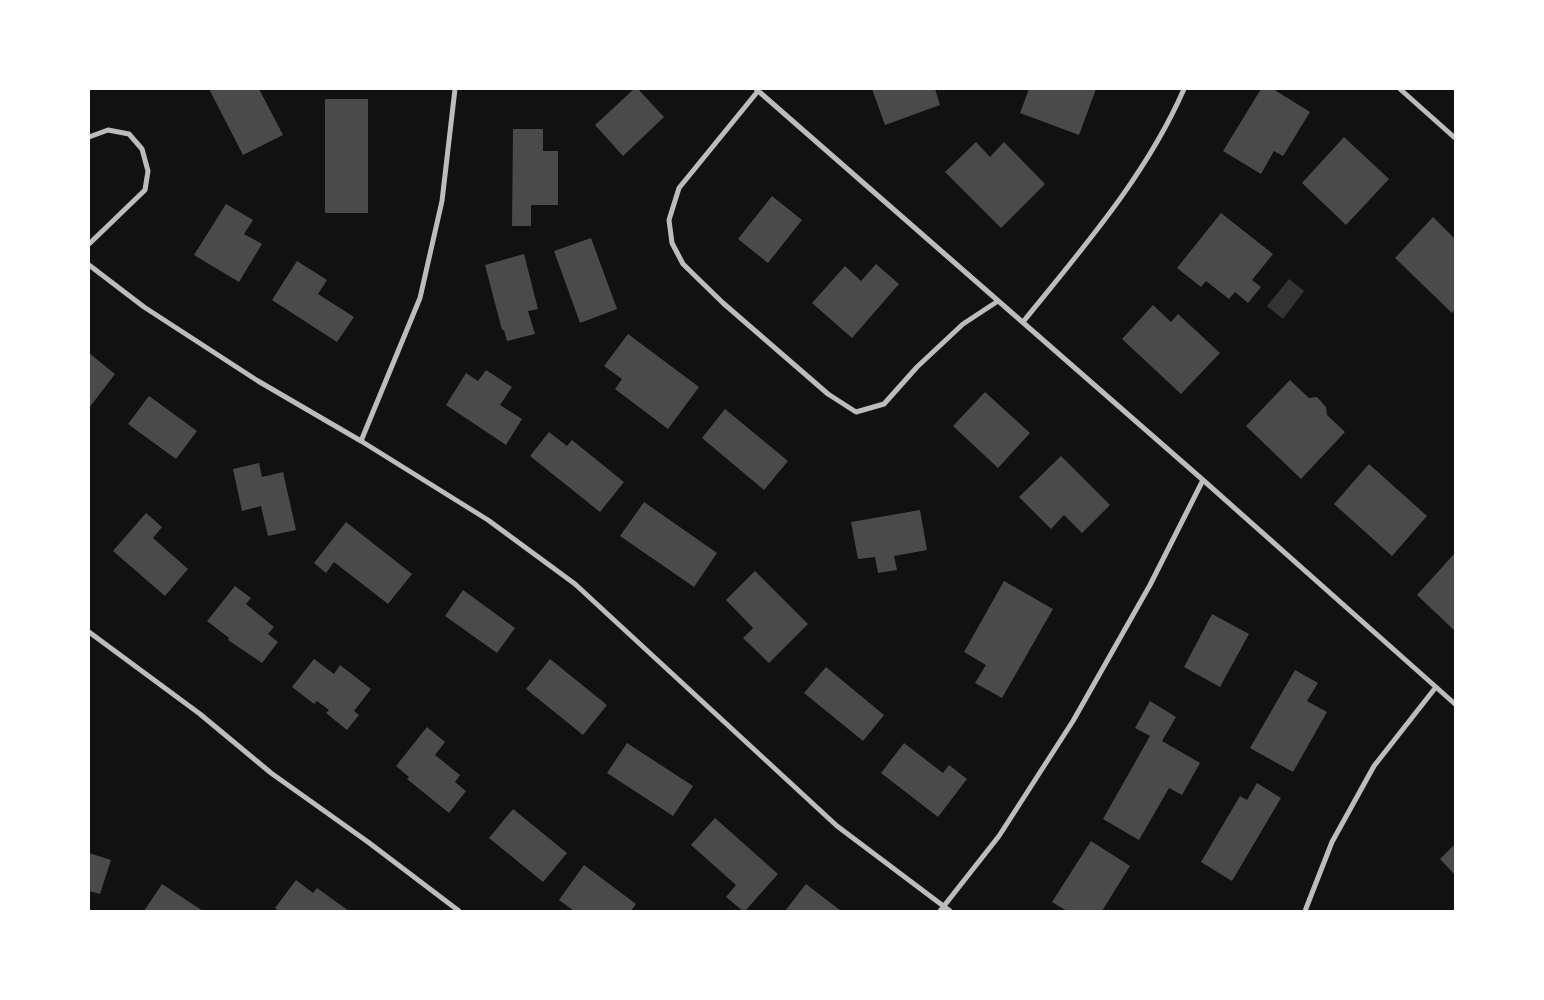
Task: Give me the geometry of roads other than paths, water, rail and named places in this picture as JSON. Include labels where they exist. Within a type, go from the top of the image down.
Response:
[{"type":"street","points":[[361,441],[420,298],[442,201],[454,89]]},
{"type":"street","points":[[1023,322],[1102,224],[1154,148],[1184,89]]},
{"type":"street","points":[[1400,89],[1455,138]]},
{"type":"street","points":[[998,301],[963,324],[917,367],[884,404],[856,412],[828,394],[723,303],[683,264],[672,243],[668,220],[679,188],[757,90],[1203,480],[1455,704]]},
{"type":"street","points":[[89,137],[108,130],[129,134],[142,150],[148,172],[146,190],[89,244]]},
{"type":"street","points":[[89,265],[144,307],[258,381],[361,441],[488,520],[575,584],[837,826],[942,909],[950,911]]},
{"type":"street","points":[[942,909],[999,836],[1073,721],[1150,585],[1203,480]]},
{"type":"street","points":[[89,632],[200,714],[271,773],[368,842],[459,911]]},
{"type":"street","points":[[1306,911],[1332,842],[1371,773],[1436,687]]}]
